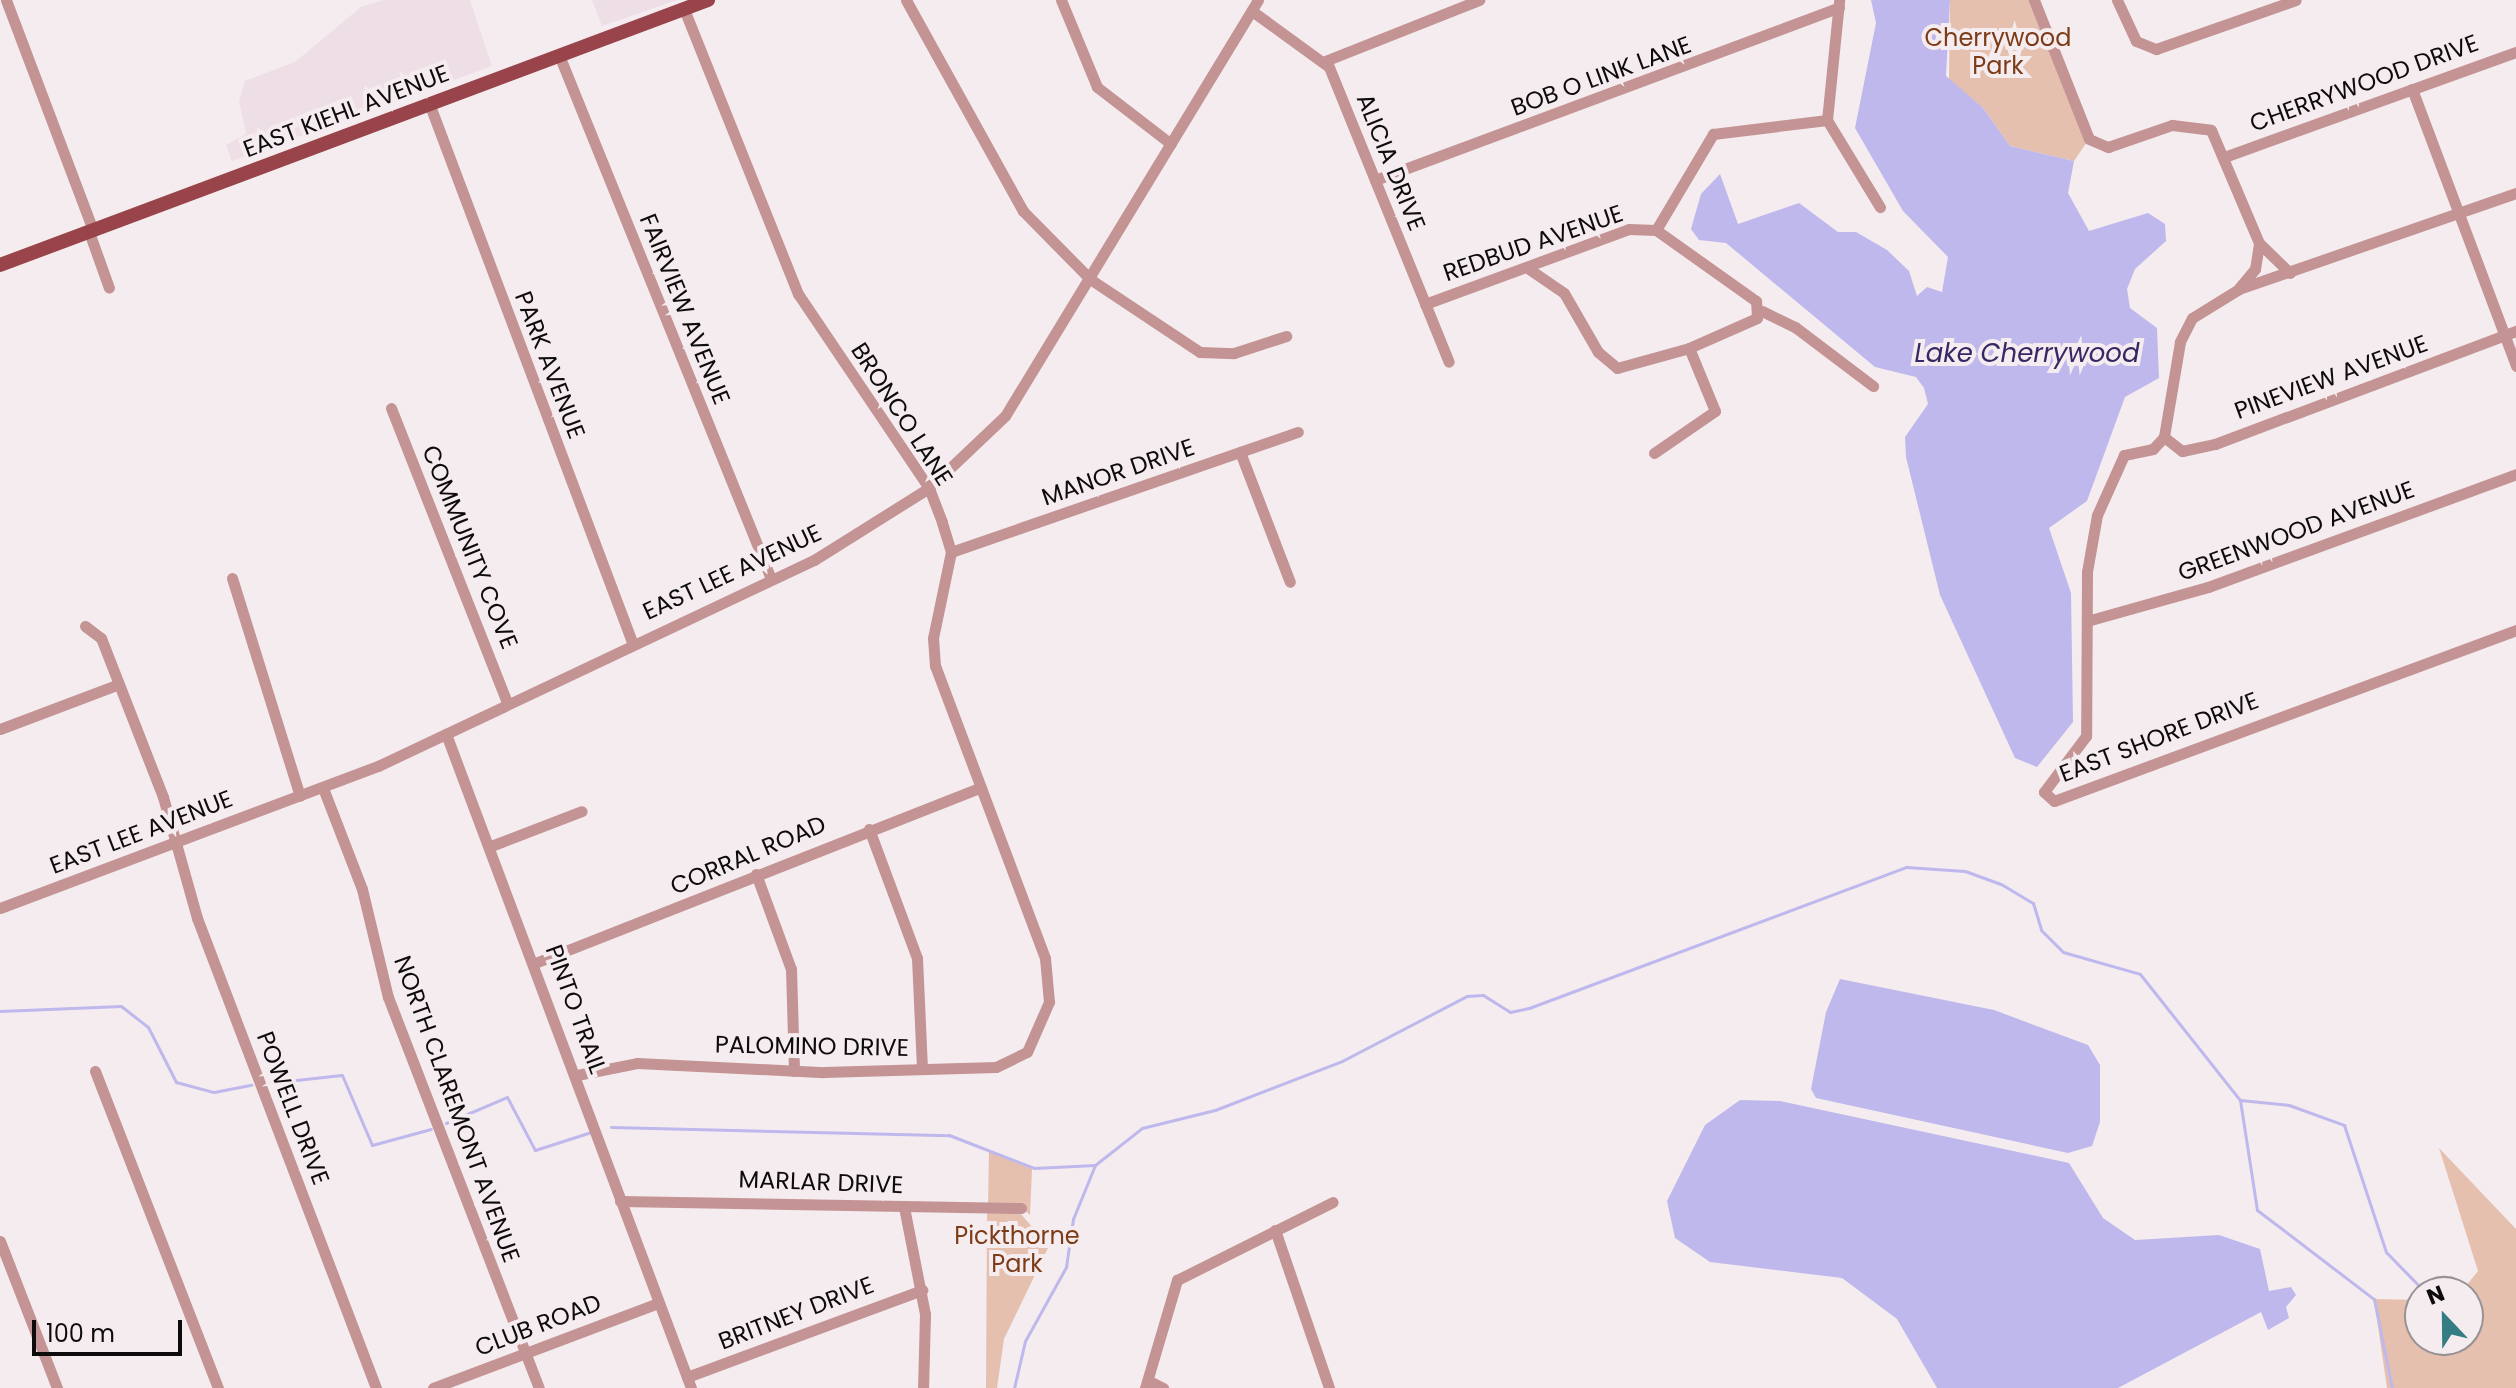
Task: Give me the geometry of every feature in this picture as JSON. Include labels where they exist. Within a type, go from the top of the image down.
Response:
[{"type":"main road","name":"EAST KIEHL AVENUE","points":[[0,265],[708,0]]},
{"type":"street","points":[[6,0],[109,288]]},
{"type":"street","points":[[906,0],[1023,211],[1090,279],[1200,352],[1234,353],[1286,336]]},
{"type":"street","points":[[1061,0],[1097,87],[1171,144]]},
{"type":"street","points":[[1255,5],[1325,61],[1479,0]]},
{"type":"street","points":[[2034,0],[2089,139],[2108,147],[2172,125],[2204,126],[2227,156],[2259,243],[2290,273]]},
{"type":"street","points":[[2117,0],[2142,46],[2172,46],[2296,0]]},
{"type":"street","points":[[1839,4],[1827,120],[1880,207]]},
{"type":"street","name":"BOB O LINK LANE","points":[[1375,180],[1839,4]]},
{"type":"street","name":"EAST LEE AVENUE","points":[[0,908],[323,788],[446,734],[632,642],[839,547],[929,488],[1005,416],[1255,5]]},
{"type":"street","name":"BRONCO LANE","points":[[684,9],[798,294],[929,488],[951,552],[933,650],[979,788],[1048,967],[1049,1002],[1038,1039]]},
{"type":"street","name":"CHERRYWOOD DRIVE","points":[[2227,156],[2516,52]]},
{"type":"street","name":"FAIRVIEW AVENUE","points":[[559,55],[771,579]]},
{"type":"street","name":"ALICIA DRIVE","points":[[1325,61],[1449,362]]},
{"type":"street","points":[[2412,89],[2458,212],[2510,334],[2516,366]]},
{"type":"street","name":"PARK AVENUE","points":[[429,103],[632,642]]},
{"type":"street","points":[[1827,120],[1713,134],[1656,230],[1762,311],[1795,327],[1873,386]]},
{"type":"street","points":[[2239,289],[2516,193]]},
{"type":"street","name":"REDBUD AVENUE","points":[[1425,304],[1529,269],[1629,229],[1656,230]]},
{"type":"street","points":[[2164,437],[2186,327],[2239,289],[2255,269],[2259,243]]},
{"type":"street","points":[[1529,269],[1564,293],[1602,358],[1617,368],[1689,348],[1751,323],[1762,311]]},
{"type":"street","name":"PINEVIEW AVENUE","points":[[2164,437],[2182,451],[2215,444],[2510,334]]},
{"type":"street","points":[[1654,453],[1715,411],[1689,348]]},
{"type":"street","name":"COMMUNITY COVE","points":[[391,408],[507,702]]},
{"type":"street","name":"MANOR DRIVE","points":[[951,552],[1298,432]]},
{"type":"street","name":"EAST SHORE DRIVE","points":[[2164,437],[2153,449],[2124,455],[2102,503],[2090,547],[2086,736],[2045,786],[2054,801],[2516,630]]},
{"type":"street","points":[[1240,452],[1290,582]]},
{"type":"street","name":"GREENWOOD AVENUE","points":[[2087,621],[2208,587],[2516,474]]},
{"type":"street","points":[[232,578],[300,796]]},
{"type":"street","name":"POWELL DRIVE","points":[[85,626],[101,638],[163,797],[171,844],[376,1388]]},
{"type":"street","points":[[0,729],[119,684]]},
{"type":"street","name":"PINTO TRAIL","points":[[446,734],[577,1075],[620,1201],[689,1383]]},
{"type":"street","name":"NORTH CLAREMONT AVENUE","points":[[323,788],[362,889],[388,997],[539,1388]]},
{"type":"street","name":"CORRAL ROAD","points":[[535,963],[979,788]]},
{"type":"street","points":[[491,846],[582,811]]},
{"type":"street","points":[[869,829],[917,958],[922,1069]]},
{"type":"street","points":[[756,874],[791,969],[794,1071]]},
{"type":"street","name":"PALOMINO DRIVE","points":[[577,1075],[637,1063],[794,1071],[1009,1064],[1038,1039]]},
{"type":"street","points":[[95,1071],[218,1388]]},
{"type":"street","name":"MARLAR DRIVE","points":[[620,1201],[1021,1208]]},
{"type":"street","points":[[1163,1388],[1147,1385],[1177,1280],[1333,1202]]},
{"type":"street","points":[[904,1207],[922,1290],[923,1388]]},
{"type":"street","points":[[1275,1230],[1329,1388]]},
{"type":"street","points":[[0,1241],[57,1388]]},
{"type":"street","name":"BRITNEY DRIVE","points":[[689,1383],[922,1290]]},
{"type":"street","name":"CLUB ROAD","points":[[433,1388],[658,1303]]},
{"type":"shaded area","points":[[384,0],[470,0],[492,66],[232,161],[226,145],[246,134],[239,101],[245,81],[295,62],[361,7]]},
{"type":"shaded area","points":[[592,0],[677,0],[602,26]]},
{"type":"green space","name":"Cherrywood Park","points":[[1950,0],[2034,0],[2089,139],[2074,161],[2010,146],[1983,108],[1949,81]]},
{"type":"green space","points":[[2439,1148],[2516,1229],[2516,1388],[2387,1388],[2374,1299],[2404,1300],[2404,1356],[2484,1356],[2484,1276],[2474,1276],[2478,1271]]},
{"type":"green space","points":[[989,1150],[1032,1169],[1030,1215],[1019,1206],[988,1206]]},
{"type":"green space","name":"Pickthorne Park","points":[[987,1213],[1020,1213],[1049,1246],[1004,1339],[997,1388],[986,1388]]},
{"type":"water","name":"Lake Cherrywood","points":[[1871,0],[1950,0],[1946,76],[1983,108],[2010,146],[2074,161],[2068,193],[2089,231],[2148,213],[2165,224],[2166,241],[2135,269],[2127,289],[2130,308],[2157,328],[2159,378],[2125,397],[2087,501],[2049,528],[2071,593],[2073,722],[2037,767],[2015,758],[1940,595],[1906,457],[1905,437],[1928,404],[1924,388],[1916,377],[1875,367],[1726,243],[1699,240],[1691,229],[1701,194],[1720,174],[1738,224],[1799,203],[1838,232],[1856,232],[1887,250],[1909,271],[1917,296],[1927,287],[1942,292],[1948,257],[1903,211],[1855,128],[1876,23]]},
{"type":"water","points":[[1840,979],[1994,1010],[2088,1045],[2100,1065],[2100,1122],[2092,1146],[2068,1153],[1816,1098],[1811,1089],[1826,1012]]},
{"type":"water","points":[[1740,1100],[1780,1101],[2069,1163],[2103,1218],[2135,1240],[2219,1235],[2260,1249],[2269,1291],[2291,1287],[2296,1295],[2286,1307],[2289,1318],[2268,1330],[2261,1312],[2118,1388],[1937,1388],[1897,1319],[1842,1278],[1710,1262],[1675,1238],[1667,1201],[1705,1125]]},
{"type":"waterway","points":[[1014,1388],[1025,1341],[1066,1267],[1073,1219],[1095,1165],[1142,1128],[1215,1110],[1342,1061],[1467,996],[1483,995],[1510,1012],[1529,1008],[1906,867],[1965,871],[2001,884],[2033,903],[2041,930],[2063,952],[2140,974],[2240,1100],[2289,1105],[2344,1125],[2386,1252],[2409,1276]]},
{"type":"waterway","points":[[0,1011],[121,1006],[148,1027],[176,1082],[214,1092],[251,1085]]},
{"type":"waterway","points":[[269,1083],[342,1075],[372,1145],[431,1129]]},
{"type":"waterway","points":[[446,1123],[507,1097],[535,1150],[591,1132]]},
{"type":"waterway","points":[[2240,1100],[2257,1210],[2374,1299],[2392,1388]]},
{"type":"waterway","points":[[611,1127],[949,1135],[1034,1168],[1095,1165]]}]
